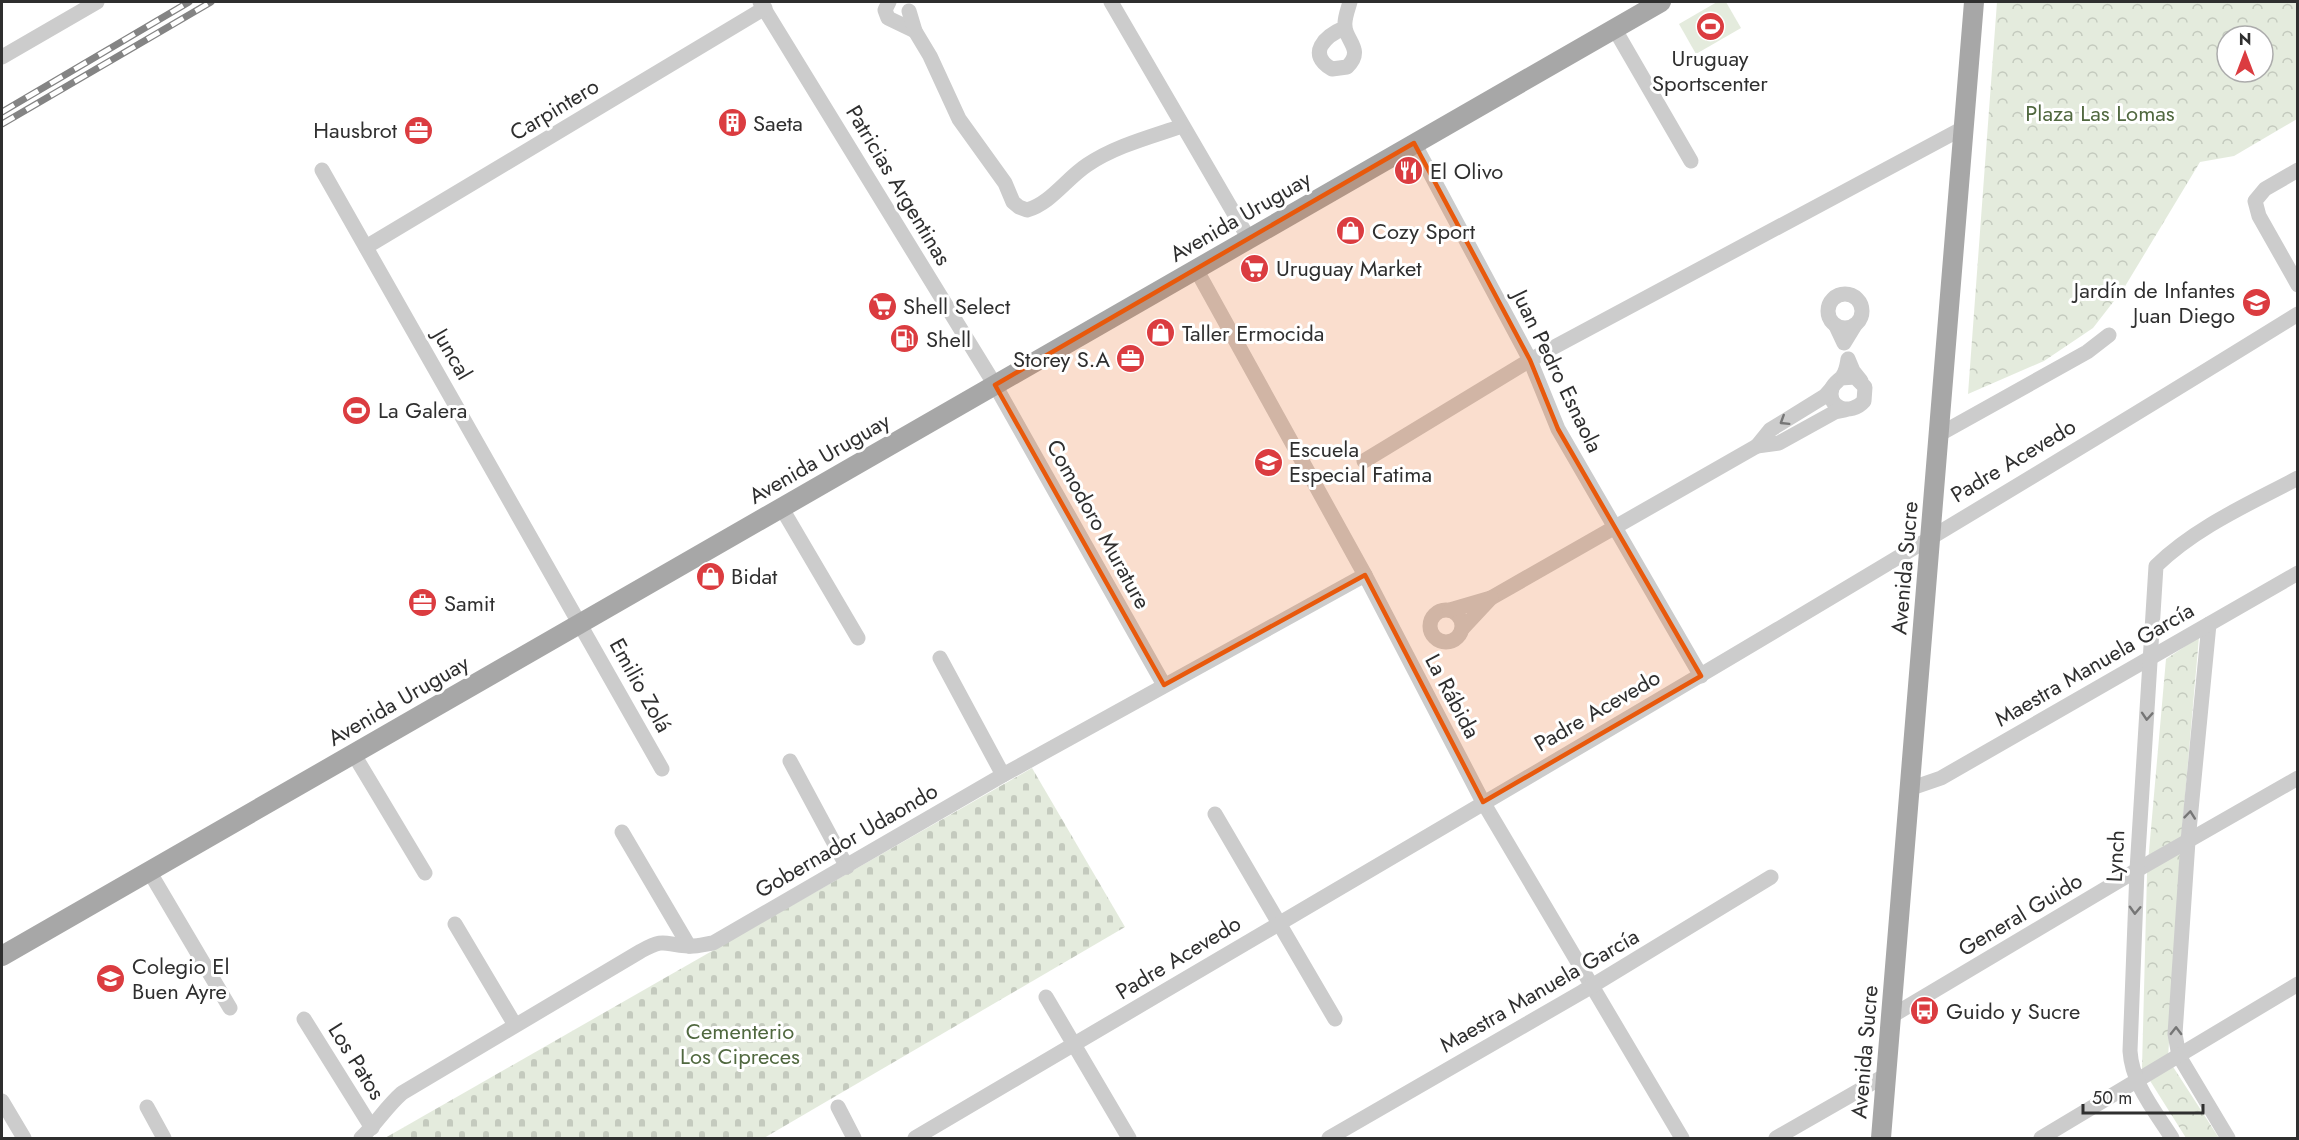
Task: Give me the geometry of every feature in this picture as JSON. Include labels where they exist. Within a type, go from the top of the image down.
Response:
[{"type":"main road","name":"Avenida Uruguay","points":[[2,956],[1661,2]]},
{"type":"main road","name":"Avenida Sucre","points":[[1881,1138],[1974,2]]},
{"type":"street","points":[[2,57],[97,2]]},
{"type":"street","points":[[889,2],[886,6],[886,14],[915,31]]},
{"type":"street","points":[[1111,2],[1249,239]]},
{"type":"street","points":[[1344,28],[1350,2]]},
{"type":"street","name":"Carpintero","points":[[366,247],[762,5]]},
{"type":"street","name":"Patricias Argentinas","points":[[762,5],[995,385]]},
{"type":"street","points":[[895,21],[903,20],[907,6]]},
{"type":"street","points":[[907,6],[915,31],[930,56],[959,119],[1005,183],[1013,202],[1018,207],[1027,210],[1045,203],[1072,177],[1101,158],[1138,141],[1182,126]]},
{"type":"street","points":[[1614,28],[1690,160]]},
{"type":"street","points":[[1364,461],[1530,360],[1965,127]]},
{"type":"street","name":"Juan Pedro Esnaola","points":[[1414,143],[1530,360],[1558,429],[1701,676]]},
{"type":"street","name":"Juncal","points":[[322,170],[581,623]]},
{"type":"street","points":[[2298,170],[2265,189],[2255,201],[2259,216],[2298,285]]},
{"type":"street","name":"La Rábida","points":[[1196,268],[1365,575],[1483,802],[1682,1138]]},
{"type":"street","points":[[1757,446],[1779,443],[1835,412],[1852,410],[1864,401],[1865,387],[1853,371],[1844,343],[1828,316],[1830,303],[1834,298],[1846,295],[1853,297],[1861,307],[1859,320],[1844,343]]},
{"type":"street","name":"Padre Acevedo","points":[[915,1138],[1483,802],[1701,676],[2298,314]]},
{"type":"street","points":[[1836,326],[1842,328],[1855,325]]},
{"type":"street","points":[[1940,434],[2087,352],[2109,335]]},
{"type":"street","points":[[1845,410],[1834,402],[1837,383],[1848,359]]},
{"type":"street","points":[[1491,598],[1463,628],[1457,639],[1439,641],[1431,632],[1431,620],[1438,611],[1450,610],[1491,598],[1757,446],[1770,430],[1825,396],[1837,383],[1848,376],[1861,381]]},
{"type":"street","name":"Comodoro Murature","points":[[995,385],[1164,685]]},
{"type":"street","name":"Lynch","points":[[2172,1138],[2137,1081],[2130,1062],[2137,870],[2156,566],[2174,548],[2196,533],[2298,478]]},
{"type":"street","points":[[781,507],[858,638]]},
{"type":"street","name":"Maestra Manuela García","points":[[1910,789],[1941,778],[2298,573]]},
{"type":"street","name":"Gobernador Udaondo","points":[[366,1133],[385,1108],[402,1093],[657,942],[689,946],[713,943],[1003,775],[1365,575]]},
{"type":"street","points":[[1450,610],[1460,616],[1463,628]]},
{"type":"street","name":"Emilio Zolá","points":[[581,623],[662,769]]},
{"type":"street","points":[[2209,624],[2188,841],[2175,1034],[2179,1056],[2228,1138]]},
{"type":"street","points":[[940,658],[1003,775]]},
{"type":"street","points":[[353,753],[425,873]]},
{"type":"street","points":[[790,761],[847,867]]},
{"type":"street","name":"General Guido","points":[[1890,1017],[2137,870],[2298,778]]},
{"type":"street","points":[[1215,814],[1335,1019]]},
{"type":"street","points":[[622,832],[689,946]]},
{"type":"street","points":[[149,871],[230,1008]]},
{"type":"street","name":"Maestra Manuela García","points":[[1329,1138],[1591,987],[1771,877]]},
{"type":"street","points":[[455,924],[515,1025]]},
{"type":"street","points":[[2041,1138],[2298,984]]},
{"type":"street","points":[[1046,997],[1129,1138]]},
{"type":"street","name":"Los Patos","points":[[304,1019],[366,1133]]},
{"type":"street","points":[[1776,1138],[1886,1075]]},
{"type":"street","points":[[2,1101],[24,1138]]},
{"type":"street","points":[[147,1107],[164,1138]]},
{"type":"street","points":[[838,1107],[854,1138]]},
{"type":"highlighted area","points":[[1414,143],[1530,360],[1558,429],[1701,676],[1483,802],[1365,575],[1164,685],[995,385]]},
{"type":"green space","name":"Uruguay Sportscenter","points":[[1717,2],[1726,2],[1741,28],[1696,54],[1679,24]]},
{"type":"green space","name":"Plaza Las Lomas","points":[[1997,2],[2297,2],[2297,119],[2234,156],[2200,162],[2124,288],[2093,328],[2044,361],[1968,394]]},
{"type":"green space","points":[[2199,637],[2181,842],[2168,1059],[2219,1138],[2186,1138],[2142,1068],[2147,874],[2166,659]]},
{"type":"green space","name":"Cementerio Los Cipreces","points":[[1032,768],[1125,927],[764,1138],[385,1138]]},
{"type":"railway","points":[[2,112],[189,2]]},
{"type":"railway","points":[[2,124],[211,2]]},
{"type":"place","name":"Uruguay Sportscenter","points":[[1710,26]]},
{"type":"place","name":"Saeta","points":[[732,123]]},
{"type":"place","name":"Hausbrot","points":[[418,130]]},
{"type":"place","name":"El Olivo","points":[[1409,171]]},
{"type":"place","name":"Cozy Sport","points":[[1351,231]]},
{"type":"place","name":"Uruguay Market","points":[[1255,268]]},
{"type":"place","name":"Jardín de Infantes Juan Diego","points":[[2256,303]]},
{"type":"place","name":"Shell Select","points":[[882,306]]},
{"type":"place","name":"Taller Ermocida","points":[[1161,333]]},
{"type":"place","name":"Shell","points":[[905,339]]},
{"type":"place","name":"Storey S.A","points":[[1131,359]]},
{"type":"place","name":"La Galera","points":[[357,410]]},
{"type":"place","name":"Escuela Especial Fatima","points":[[1268,462]]},
{"type":"place","name":"Bidat","points":[[710,576]]},
{"type":"place","name":"Samit","points":[[423,603]]},
{"type":"place","name":"Colegio El Buen Ayre","points":[[111,979]]},
{"type":"place","name":"Guido y Sucre","points":[[1925,1011]]}]
